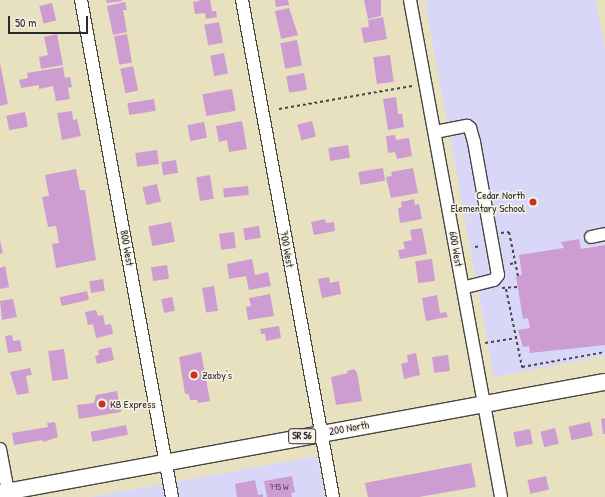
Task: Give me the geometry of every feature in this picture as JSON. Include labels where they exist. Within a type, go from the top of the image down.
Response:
[{"type":"main road","name":"200 North","points":[[6,494],[320,433],[605,382]]},
{"type":"street","name":"800 West","points":[[81,0],[172,497]]},
{"type":"street","name":"700 West","points":[[242,0],[320,433],[333,497]]},
{"type":"street","name":"600 West","points":[[410,0],[501,497]]},
{"type":"street","points":[[435,132],[466,126],[470,128],[474,142],[498,275],[494,280],[463,288]]},
{"type":"street","points":[[591,236],[605,234]]},
{"type":"street","points":[[0,448],[6,494]]},
{"type":"path","points":[[279,109],[412,86]]},
{"type":"path","points":[[501,233],[509,232],[518,276]]},
{"type":"path","points":[[510,264],[516,263]]},
{"type":"path","points":[[499,287],[518,287]]},
{"type":"path","points":[[506,288],[522,367],[605,352]]},
{"type":"path","points":[[485,343],[516,338]]},
{"type":"shaded area","name":"Cedar North Elementary School","points":[[435,0],[596,0],[605,48],[605,356],[494,377],[425,2]]},
{"type":"shaded area","points":[[317,456],[325,497],[91,497]]},
{"type":"building","points":[[106,0],[122,0],[122,1],[107,3]]},
{"type":"building","points":[[210,0],[212,11],[216,11],[217,17],[206,19],[205,13],[195,14],[193,2]]},
{"type":"building","points":[[275,0],[288,0],[289,5],[276,7]]},
{"type":"building","points":[[364,0],[381,0],[381,16],[368,19]]},
{"type":"building","points":[[125,2],[127,10],[123,10],[127,32],[113,35],[107,6]]},
{"type":"building","points":[[52,3],[56,21],[43,23],[39,6]]},
{"type":"building","points":[[289,8],[298,35],[281,39],[275,11]]},
{"type":"building","points":[[383,17],[387,39],[364,43],[361,28],[369,27],[368,20]]},
{"type":"building","points":[[219,22],[223,43],[208,45],[204,25]]},
{"type":"building","points":[[57,34],[63,65],[41,69],[39,57],[48,55],[44,37]]},
{"type":"building","points":[[127,34],[132,63],[119,65],[114,36]]},
{"type":"building","points":[[297,40],[302,66],[285,69],[280,43]]},
{"type":"building","points":[[224,53],[228,74],[214,76],[210,56]]},
{"type":"building","points":[[390,55],[394,82],[377,84],[373,57]]},
{"type":"building","points":[[0,63],[8,104],[0,106]]},
{"type":"building","points":[[133,66],[138,90],[125,93],[120,69]]},
{"type":"building","points":[[63,67],[65,78],[70,77],[72,87],[68,88],[70,99],[56,101],[53,86],[39,89],[39,85],[21,88],[19,80],[28,78],[27,73]]},
{"type":"building","points":[[304,73],[307,90],[289,93],[286,76]]},
{"type":"building","points":[[232,89],[236,111],[206,116],[202,94]]},
{"type":"building","points":[[396,97],[398,114],[402,114],[404,127],[388,130],[383,99]]},
{"type":"building","points":[[154,99],[156,111],[129,115],[127,103]]},
{"type":"building","points":[[72,111],[73,120],[77,119],[81,136],[62,140],[57,113]]},
{"type":"building","points":[[25,112],[28,127],[9,130],[6,116]]},
{"type":"building","points":[[242,121],[247,149],[229,152],[227,140],[219,142],[216,126]]},
{"type":"building","points":[[312,121],[316,137],[301,140],[297,125]]},
{"type":"building","points":[[204,122],[207,138],[190,141],[187,125]]},
{"type":"building","points":[[395,135],[396,140],[409,138],[412,156],[397,159],[395,152],[388,153],[386,136]]},
{"type":"building","points":[[348,145],[350,158],[330,161],[328,148]]},
{"type":"building","points":[[157,150],[159,164],[137,167],[135,153]]},
{"type":"building","points":[[176,160],[178,173],[163,175],[161,162]]},
{"type":"building","points":[[383,168],[385,181],[360,185],[358,172]]},
{"type":"building","points":[[413,168],[418,193],[391,198],[386,177],[392,176],[391,172]]},
{"type":"building","points":[[76,169],[80,190],[85,190],[96,260],[56,268],[52,244],[59,243],[56,226],[48,227],[42,197],[49,196],[45,175]]},
{"type":"building","points":[[210,175],[214,199],[200,201],[196,177]]},
{"type":"building","points":[[157,184],[161,202],[146,205],[142,187]]},
{"type":"building","points":[[248,186],[249,195],[224,198],[223,189]]},
{"type":"building","points":[[414,199],[415,205],[419,204],[422,219],[400,223],[398,208],[402,207],[401,202]]},
{"type":"building","points":[[325,219],[326,223],[334,222],[335,231],[314,235],[311,222]]},
{"type":"building","points":[[171,222],[175,242],[152,246],[148,226]]},
{"type":"building","points":[[259,226],[261,238],[245,240],[243,229]]},
{"type":"building","points":[[422,228],[427,254],[400,259],[398,250],[405,249],[403,242],[412,240],[410,230]]},
{"type":"building","points":[[234,232],[236,248],[221,250],[219,234]]},
{"type":"building","points":[[579,239],[581,249],[605,245],[605,345],[530,353],[529,346],[523,347],[518,330],[530,328],[528,318],[523,319],[516,276],[522,275],[519,255],[564,248],[561,242]]},
{"type":"building","points":[[0,240],[3,253],[0,254]]},
{"type":"building","points":[[252,259],[255,275],[268,272],[271,286],[249,290],[246,276],[229,279],[227,264]]},
{"type":"building","points":[[432,259],[435,281],[418,283],[415,261]]},
{"type":"building","points":[[167,265],[169,279],[153,281],[151,267]]},
{"type":"building","points":[[5,266],[9,287],[0,289],[0,268]]},
{"type":"building","points":[[329,277],[330,283],[339,281],[341,294],[322,298],[318,279]]},
{"type":"building","points":[[103,279],[105,291],[91,293],[89,281]]},
{"type":"building","points":[[214,286],[218,311],[206,313],[202,288]]},
{"type":"building","points":[[87,291],[89,300],[62,306],[60,297]]},
{"type":"building","points":[[270,294],[274,316],[248,320],[246,307],[251,306],[249,298]]},
{"type":"building","points":[[437,295],[440,313],[446,312],[448,317],[426,321],[422,298]]},
{"type":"building","points":[[172,297],[175,311],[164,313],[161,299]]},
{"type":"building","points":[[13,299],[17,317],[2,320],[0,301]]},
{"type":"building","points":[[96,310],[98,316],[103,315],[105,325],[111,324],[113,334],[96,338],[93,324],[88,325],[85,312]]},
{"type":"building","points":[[279,326],[281,338],[266,341],[265,334],[261,334],[260,329]]},
{"type":"building","points":[[12,335],[13,341],[20,340],[22,351],[8,353],[5,336]]},
{"type":"building","points":[[111,347],[114,360],[97,364],[95,356],[99,355],[98,350]]},
{"type":"building","points":[[64,349],[68,379],[52,381],[48,351]]},
{"type":"building","name":"Zaxby's","points":[[201,352],[210,401],[198,403],[197,400],[190,400],[189,394],[185,394],[179,357]]},
{"type":"building","points":[[416,353],[420,375],[404,379],[401,364],[408,362],[407,355]]},
{"type":"building","points":[[448,355],[450,371],[434,373],[432,357]]},
{"type":"building","points":[[30,368],[32,375],[26,376],[29,393],[17,395],[10,372]]},
{"type":"building","points":[[354,369],[357,372],[362,401],[336,405],[331,377],[348,373],[347,371]]},
{"type":"building","name":"KB Express","points":[[117,391],[121,412],[79,419],[77,405],[94,403],[96,395]]},
{"type":"building","points":[[605,418],[605,434],[603,434],[601,419]]},
{"type":"building","points":[[55,422],[58,437],[43,442],[43,440],[14,445],[12,433],[48,427],[47,423]]},
{"type":"building","points":[[590,422],[593,436],[571,440],[568,427]]},
{"type":"building","points":[[126,425],[128,435],[93,442],[91,432]]},
{"type":"building","points":[[555,428],[559,444],[544,447],[540,432]]},
{"type":"building","points":[[530,429],[533,444],[516,447],[513,432]]},
{"type":"building","points":[[471,463],[476,487],[419,497],[368,497],[365,483]]},
{"type":"building","points":[[292,476],[295,492],[291,493],[292,497],[267,497],[264,481]]},
{"type":"building","points":[[546,476],[549,490],[530,494],[527,480]]},
{"type":"building","points":[[255,480],[258,495],[263,494],[263,497],[237,497],[235,484]]},
{"type":"place","name":"Cedar North Elementary School","points":[[533,202]]},
{"type":"place","name":"Zaxby's","points":[[194,375]]},
{"type":"place","name":"KB Express","points":[[102,404]]}]
